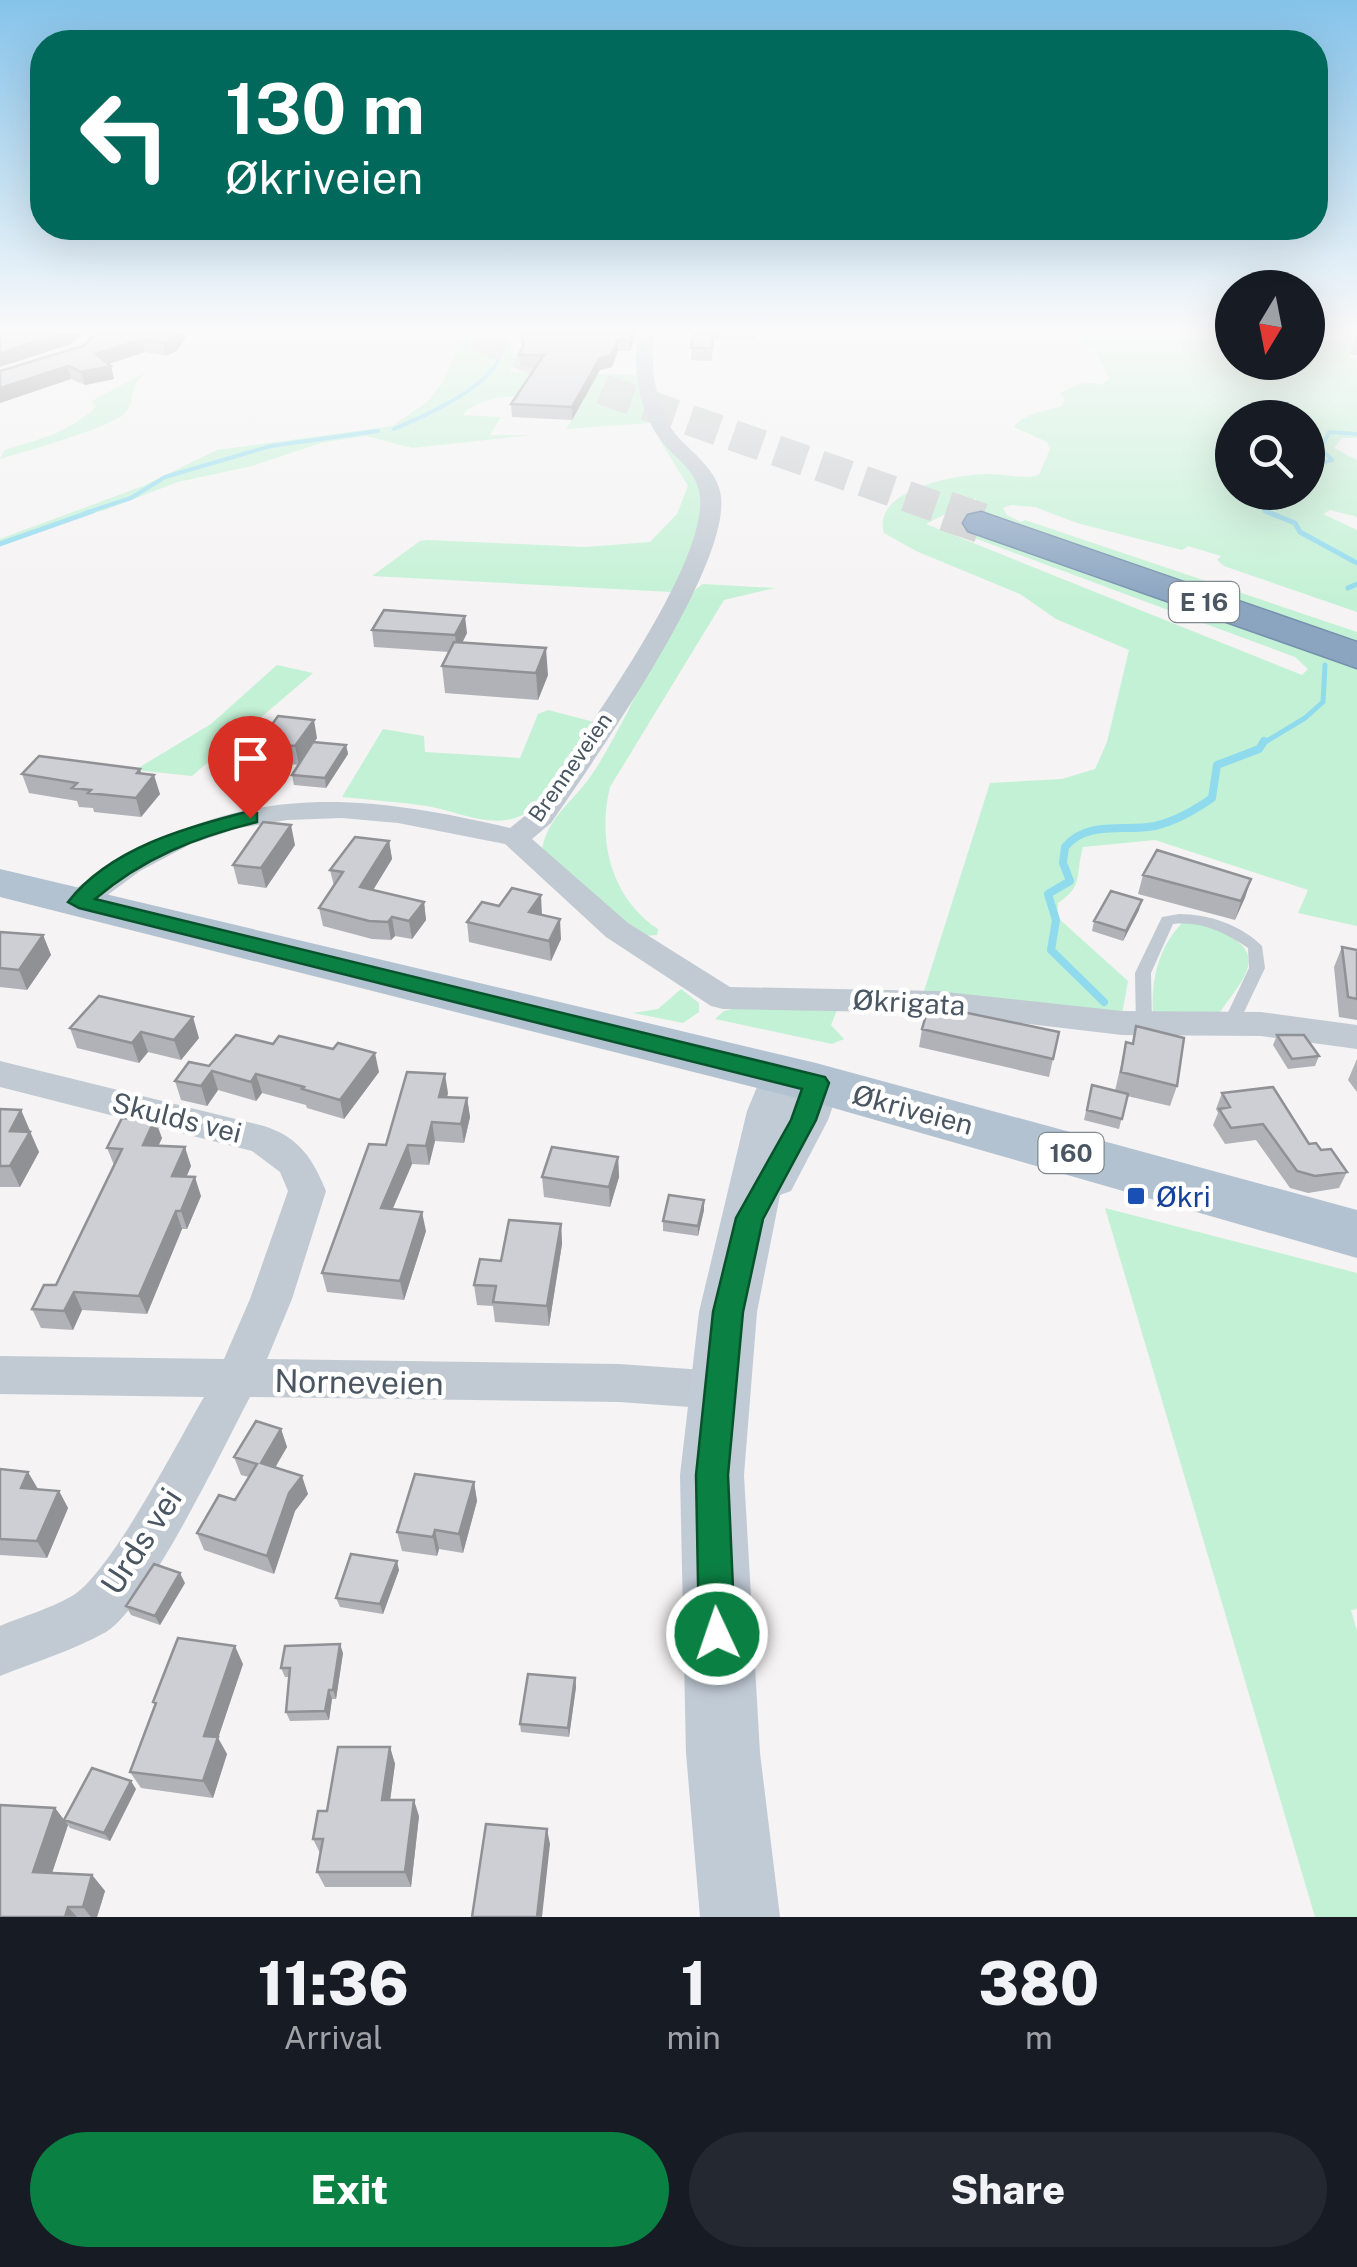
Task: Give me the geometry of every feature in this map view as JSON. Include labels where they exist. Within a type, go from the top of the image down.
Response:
[{"type":"highway","name":"E 16","points":[[998,516],[1349,647]]},
{"type":"main road","name":"Økriveien","points":[[0,884],[800,1079],[1357,1234]]},
{"type":"street","name":"Brenneveien","points":[[79,902],[130,863],[183,836],[272,813],[390,810],[447,819],[515,838],[541,817],[684,588],[706,534],[710,490],[693,462],[659,423]]},
{"type":"street","name":"Økrigata","points":[[515,838],[554,878],[617,930],[723,998],[937,1002],[1144,1025],[1231,1023],[1357,1038]]},
{"type":"street","name":"Skulds vei","points":[[0,1074],[242,1133],[264,1140],[296,1163],[307,1191],[301,1218],[237,1380]]},
{"type":"street","points":[[740,1917],[723,1753],[713,1554],[718,1390],[728,1312],[750,1218],[804,1120],[800,1079]]},
{"type":"street","name":"Norneveien","points":[[0,1375],[619,1384],[718,1390]]},
{"type":"street","name":"Urds vei","points":[[0,1650],[91,1614],[112,1594],[153,1530],[237,1380]]},
{"type":"lane","points":[[1144,1025],[1143,972],[1167,920],[1188,915],[1230,928],[1254,946],[1257,968],[1231,1023]]},
{"type":"green space","points":[[74,423],[107,423],[0,459],[4,450]]},
{"type":"green space","points":[[497,423],[490,435],[532,435],[412,448],[366,436],[321,443],[252,466],[178,482],[105,510],[35,529],[0,546],[0,539],[143,486],[217,450],[392,426]]},
{"type":"green space","points":[[569,423],[644,423],[566,429]]},
{"type":"green space","points":[[1018,423],[1215,423],[1215,510],[1325,510],[1325,423],[1357,423],[1357,438],[1342,438],[1334,448],[1357,460],[1357,517],[1330,510],[1323,514],[1357,530],[1357,612],[1224,566],[1217,560],[1221,556],[1188,546],[1182,550],[1077,523],[1035,507],[1003,508],[1007,515],[1021,522],[1025,520],[1357,632],[1357,649],[1059,558],[1147,594],[1357,669],[1357,926],[1298,913],[1308,890],[1155,840],[1083,847],[1075,885],[1058,903],[1057,917],[1128,981],[1122,1014],[924,991],[990,783],[1062,779],[1095,769],[1107,742],[1129,650],[1056,619],[1020,594],[916,551],[884,533],[883,518],[902,496],[936,482],[985,474],[1039,475],[1050,449],[1047,442],[1014,427]],"holes":[[[976,498],[976,502],[950,514],[942,526],[1295,657],[1308,669],[1302,675],[926,524]]]},
{"type":"green space","points":[[659,439],[695,473],[704,498],[700,526],[672,592],[372,576],[420,541],[428,540],[585,547],[650,542],[677,514],[688,486]]},
{"type":"green space","points":[[703,584],[775,588],[724,600],[610,787],[605,827],[612,866],[629,901],[658,929],[657,935],[641,936],[542,849],[553,822],[608,749],[673,622]]},
{"type":"green space","points":[[277,665],[313,673],[192,776],[135,770],[211,724]]},
{"type":"green space","points":[[548,710],[594,722],[552,785],[524,814],[498,821],[483,820],[427,806],[342,797],[383,729],[424,736],[425,752],[520,758],[538,714]]},
{"type":"green space","points":[[1184,921],[1223,933],[1241,944],[1247,953],[1246,972],[1219,1014],[1153,1013],[1158,963],[1168,941]]},
{"type":"green space","points":[[681,989],[699,1003],[699,1012],[683,1023],[633,1013],[658,1009]]},
{"type":"green space","points":[[749,1005],[837,1010],[831,1025],[844,1039],[832,1044],[715,1019],[724,1011]]},
{"type":"green space","points":[[1105,1208],[1357,1273],[1357,1609],[1351,1610],[1357,1631],[1357,1917],[1315,1917]]},
{"type":"building","points":[[384,610],[465,616],[455,635],[372,630]]},
{"type":"building","points":[[454,642],[546,648],[536,673],[442,666]]},
{"type":"building","points":[[278,716],[314,720],[295,746],[259,743]]},
{"type":"building","points":[[313,742],[346,745],[325,778],[292,775]]},
{"type":"building","points":[[39,756],[140,769],[137,773],[154,775],[136,798],[88,793],[91,790],[72,788],[77,783],[22,774]]},
{"type":"building","points":[[263,822],[291,825],[261,868],[233,865]]},
{"type":"building","points":[[355,837],[389,841],[360,887],[424,902],[409,921],[392,917],[388,922],[369,921],[319,908],[343,872],[330,870]]},
{"type":"building","points":[[1157,850],[1251,879],[1241,901],[1143,875]]},
{"type":"building","points":[[512,888],[541,895],[529,912],[560,919],[549,941],[467,922],[482,902],[499,906]]},
{"type":"building","points":[[1111,891],[1142,900],[1126,931],[1094,921]]},
{"type":"building","points":[[0,932],[43,935],[19,970],[0,968]]},
{"type":"building","points":[[1342,947],[1357,950],[1357,999],[1348,997]]},
{"type":"building","points":[[99,996],[193,1017],[174,1040],[141,1032],[132,1043],[70,1028]]},
{"type":"building","points":[[929,1005],[1059,1032],[1053,1059],[922,1029]]},
{"type":"building","points":[[1136,1026],[1184,1038],[1177,1086],[1121,1072],[1126,1042],[1133,1044]]},
{"type":"building","points":[[236,1035],[273,1044],[279,1036],[333,1049],[338,1043],[375,1053],[340,1100],[256,1074],[251,1082],[212,1071],[201,1086],[175,1081],[189,1062],[209,1066]]},
{"type":"building","points":[[1277,1035],[1304,1035],[1319,1056],[1292,1059]]},
{"type":"building","points":[[407,1072],[445,1074],[439,1097],[467,1098],[461,1124],[432,1122],[426,1146],[408,1145],[381,1208],[422,1212],[400,1281],[322,1273],[369,1144],[386,1145]]},
{"type":"building","points":[[1092,1085],[1128,1094],[1122,1119],[1087,1110]]},
{"type":"building","points":[[1273,1087],[1309,1144],[1316,1143],[1321,1150],[1331,1149],[1347,1172],[1315,1176],[1297,1171],[1263,1124],[1231,1128],[1219,1109],[1230,1107],[1222,1093]]},
{"type":"building","points":[[0,1109],[21,1110],[10,1131],[30,1132],[10,1166],[0,1166]]},
{"type":"building","points":[[122,1118],[155,1119],[143,1145],[185,1147],[172,1176],[195,1177],[181,1211],[176,1211],[139,1296],[74,1292],[64,1311],[32,1309],[44,1285],[56,1285],[122,1149],[107,1148]]},
{"type":"building","points":[[552,1147],[618,1157],[609,1187],[542,1177]]},
{"type":"building","points":[[669,1195],[704,1200],[698,1226],[663,1221]]},
{"type":"building","points":[[509,1220],[561,1224],[547,1306],[493,1302],[496,1286],[474,1285],[480,1259],[501,1261]]},
{"type":"building","points":[[256,1421],[281,1429],[261,1463],[302,1476],[289,1493],[267,1556],[197,1533],[219,1495],[235,1500],[257,1464],[234,1457]]},
{"type":"building","points":[[0,1469],[28,1472],[21,1488],[59,1491],[37,1541],[0,1539]]},
{"type":"building","points":[[415,1474],[474,1482],[459,1534],[435,1530],[433,1537],[397,1532]]},
{"type":"building","points":[[351,1554],[397,1561],[380,1604],[336,1598]]},
{"type":"building","points":[[154,1564],[180,1573],[155,1616],[126,1606]]},
{"type":"building","points":[[178,1638],[235,1646],[204,1736],[218,1737],[203,1781],[130,1772]]},
{"type":"building","points":[[340,1644],[333,1690],[329,1690],[325,1711],[286,1712],[290,1668],[281,1668],[285,1646]]},
{"type":"building","points":[[528,1674],[575,1678],[568,1728],[520,1724]]},
{"type":"building","points":[[338,1747],[390,1747],[382,1800],[414,1800],[405,1872],[317,1872],[323,1839],[313,1839],[318,1811],[327,1811]]},
{"type":"building","points":[[92,1768],[131,1781],[104,1833],[64,1820]]},
{"type":"building","points":[[0,1805],[55,1808],[33,1872],[92,1875],[83,1907],[68,1907],[65,1917],[0,1917]]},
{"type":"building","points":[[486,1824],[547,1829],[537,1917],[472,1917]]},
{"type":"waterway","points":[[394,429],[406,423]]},
{"type":"waterway","points":[[85,513],[131,498],[165,477],[271,446],[378,431]]},
{"type":"waterway","points":[[1325,440],[1329,432],[1357,434]]},
{"type":"waterway","points":[[1325,453],[1332,460],[1325,462]]},
{"type":"waterway","points":[[0,544],[93,511]]},
{"type":"waterway","points":[[1269,512],[1295,523],[1300,532],[1357,563]]},
{"type":"waterway","points":[[1348,588],[1357,584]]},
{"type":"waterway","points":[[1262,744],[1323,702],[1325,665]]},
{"type":"waterway","points":[[1104,1002],[1051,950],[1056,920],[1048,894],[1070,881],[1063,863],[1065,847],[1095,830],[1155,826],[1185,815],[1212,798],[1217,765],[1259,749],[1262,744]]},
{"type":"tunnel","points":[[699,423],[954,513]]},
{"type":"tunnel","points":[[946,511],[981,523]]},
{"type":"place","name":"Økri","points":[[1136,1196]]},
{"type":"route","points":[[250,818],[202,829],[152,850],[109,876],[79,902],[816,1083],[804,1120],[750,1218],[728,1312],[712,1475],[717,1634]]}]
